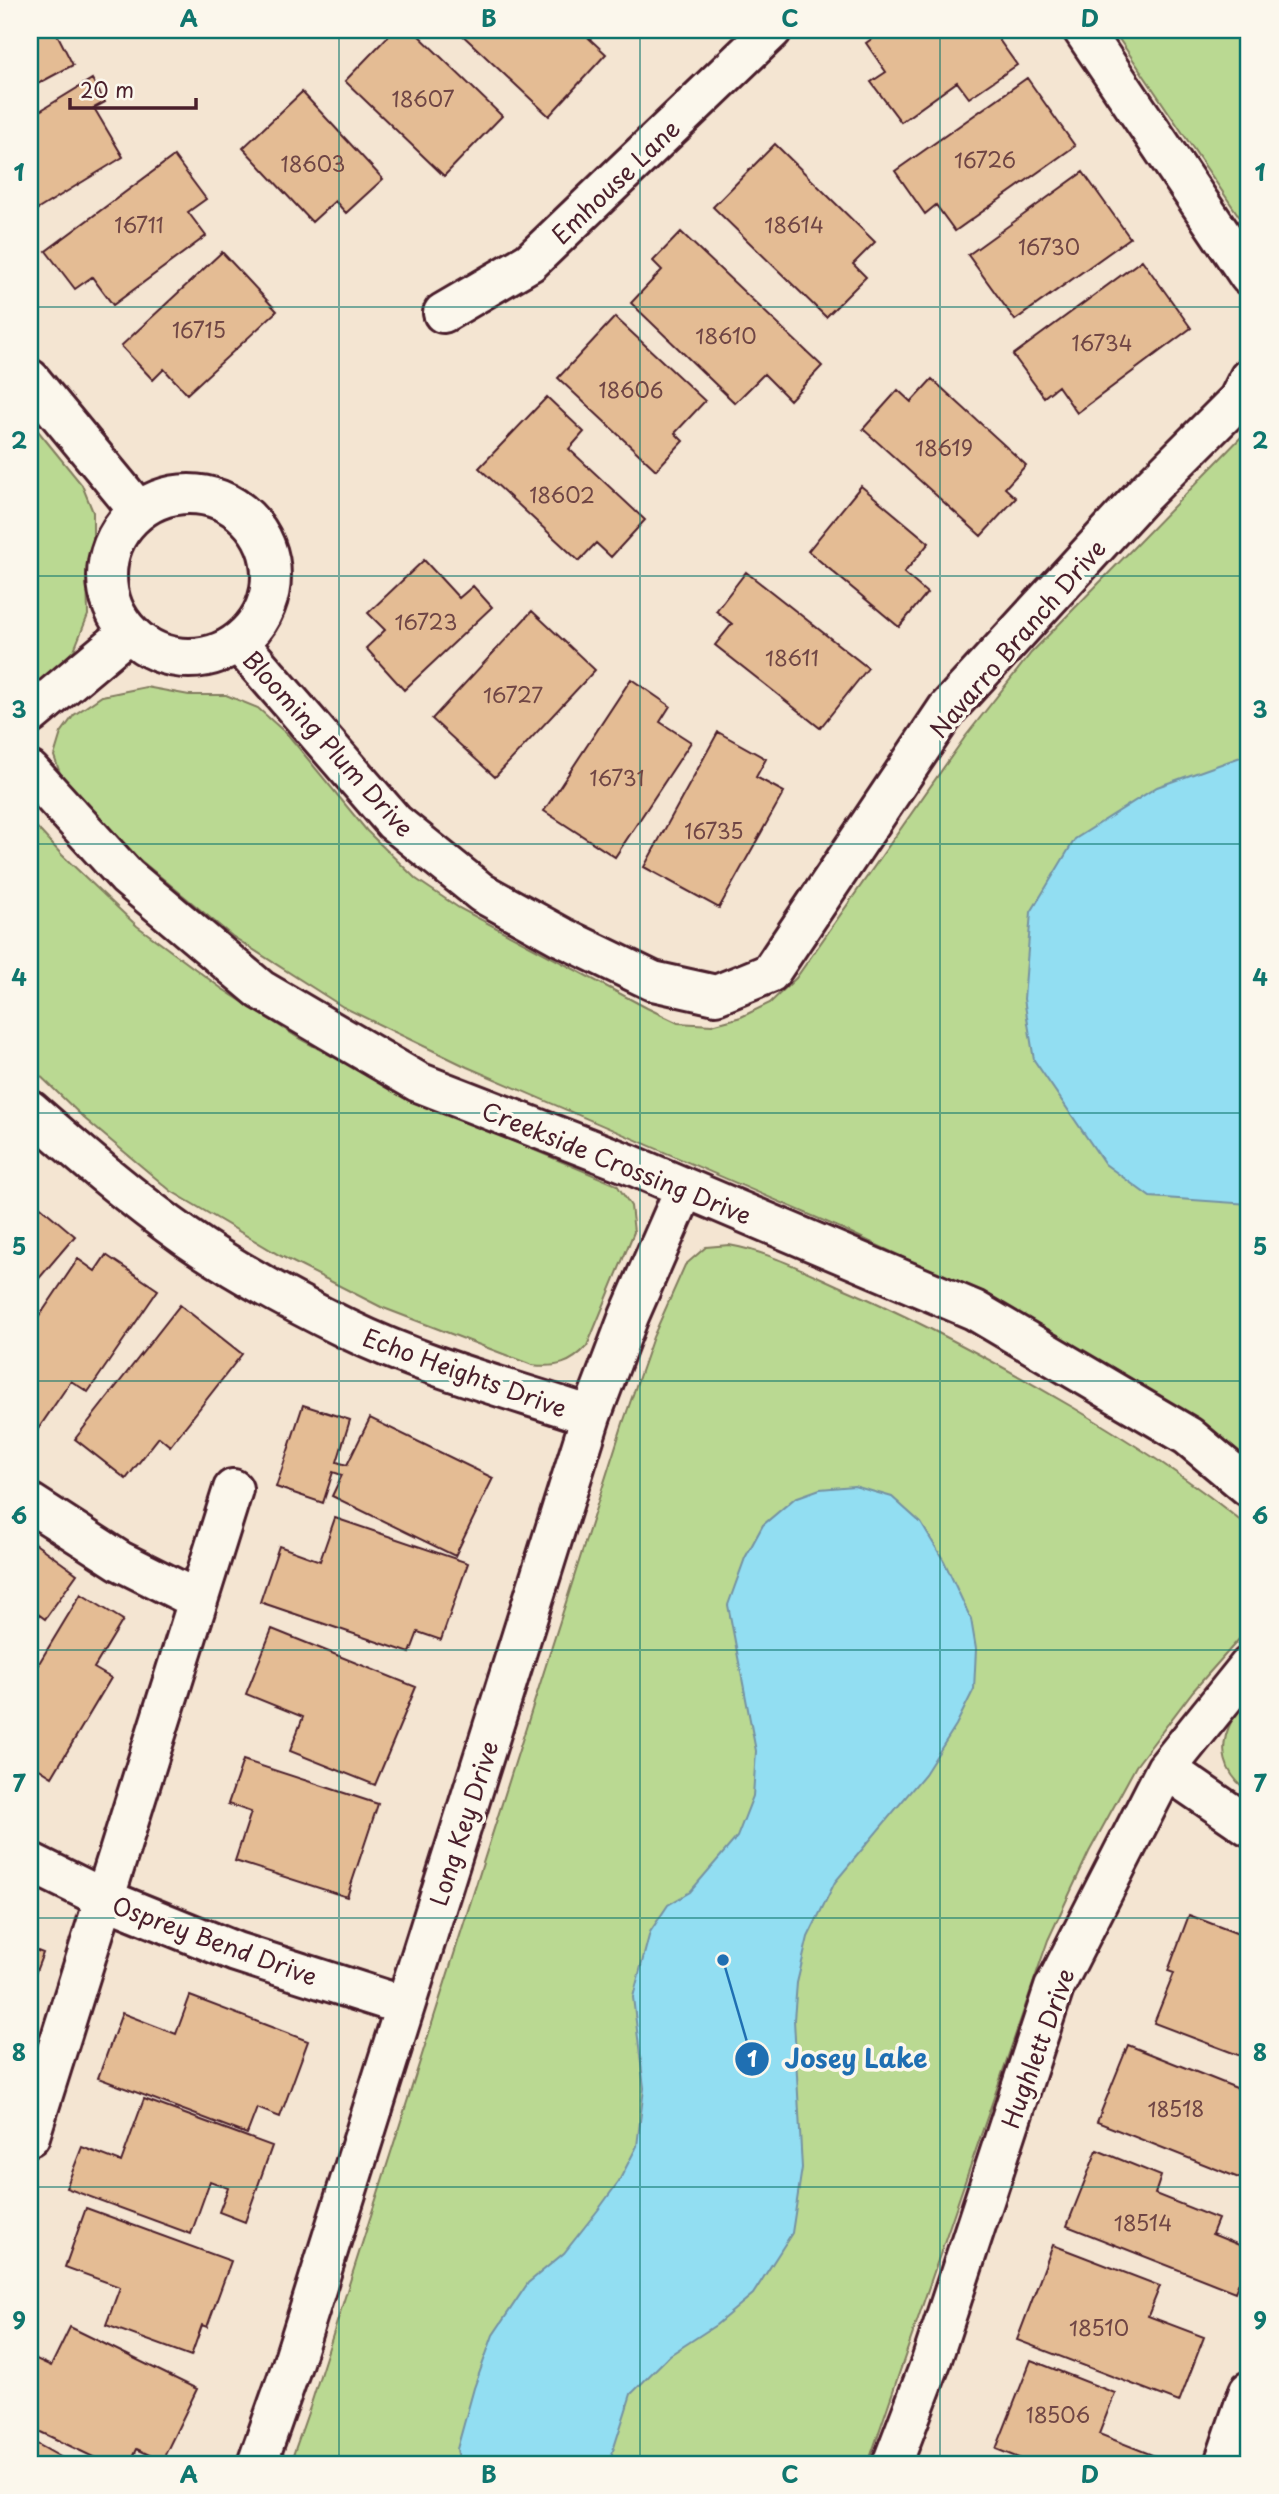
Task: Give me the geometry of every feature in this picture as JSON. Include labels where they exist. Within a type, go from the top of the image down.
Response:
[{"type":"street","name":"Emhouse Lane","points":[[443,313],[530,262],[772,30]]},
{"type":"street","points":[[1083,30],[1249,276]]},
{"type":"street","name":"Navarro Branch Drive","points":[[716,995],[770,973],[947,709],[1144,495],[1238,400],[1249,378]]},
{"type":"street","points":[[30,379],[138,510]]},
{"type":"street","points":[[200,494],[231,504],[255,525],[270,555],[271,587],[261,618],[239,643],[212,656],[181,659],[152,651],[128,633],[110,604],[106,569],[116,536],[138,510],[167,496],[200,494]]},
{"type":"street","points":[[30,715],[128,633]]},
{"type":"street","name":"Blooming Plum Drive","points":[[239,643],[394,822],[482,892],[562,937],[653,981],[716,995]]},
{"type":"street","name":"Creekside Crossing Drive","points":[[30,771],[127,877],[261,990],[418,1082],[685,1188],[974,1310],[1188,1436],[1249,1487]]},
{"type":"street","name":"Echo Heights Drive","points":[[30,1110],[102,1172],[187,1237],[270,1289],[349,1330],[424,1361],[591,1416]]},
{"type":"street","name":"Long Key Drive","points":[[257,2464],[292,2365],[591,1416],[629,1316],[685,1188]]},
{"type":"street","points":[[30,2136],[233,1489]]},
{"type":"street","points":[[30,1503],[120,1561],[198,1600]]},
{"type":"street","name":"Hughlett Drive","points":[[892,2464],[931,2362],[1054,1988],[1166,1769],[1249,1666]]},
{"type":"street","points":[[1166,1769],[1249,1826]]},
{"type":"street","name":"Osprey Bend Drive","points":[[30,1862],[105,1899],[236,1952],[405,2006]]},
{"type":"street","points":[[1224,2464],[1249,2391]]},
{"type":"green space","points":[[1113,30],[1249,30],[1249,231]]},
{"type":"green space","points":[[30,421],[82,485],[93,512],[93,545],[87,575],[88,615],[74,650],[44,679],[30,686]]},
{"type":"green space","points":[[1249,429],[1249,1459],[1142,1385],[1010,1308],[845,1230],[467,1067],[343,1007],[232,936],[133,854],[63,782],[54,756],[61,733],[74,715],[102,696],[146,687],[189,695],[226,695],[258,708],[289,736],[367,831],[416,879],[459,908],[647,1008],[678,1023],[712,1025],[741,1017],[770,1003],[796,978],[965,737],[1031,653]]},
{"type":"green space","points":[[30,820],[62,855],[137,926],[221,988],[300,1039],[404,1095],[617,1185],[631,1206],[634,1232],[587,1346],[569,1361],[548,1366],[532,1365],[381,1307],[279,1255],[171,1191],[85,1119],[30,1066]]},
{"type":"green space","points":[[729,1245],[787,1263],[960,1344],[1097,1422],[1207,1495],[1249,1528],[1249,1628],[1193,1691],[1136,1766],[1089,1852],[1048,1940],[868,2464],[290,2464],[623,1423],[653,1337],[685,1265],[706,1247]]},
{"type":"green space","points":[[1249,1699],[1249,1792],[1240,1785],[1229,1769],[1224,1751],[1227,1731],[1233,1717]]},
{"type":"water","points":[[1249,754],[1249,1204],[1150,1197],[1105,1164],[1034,1060],[1024,999],[1031,912],[1075,839],[1157,787]]},
{"type":"water","points":[[854,1486],[892,1497],[921,1523],[944,1561],[971,1619],[976,1649],[974,1689],[956,1725],[925,1774],[835,1882],[808,1937],[797,1983],[794,2020],[802,2168],[792,2233],[753,2294],[716,2325],[670,2355],[631,2394],[611,2464],[460,2464],[457,2449],[474,2388],[493,2335],[528,2283],[564,2253],[598,2210],[619,2181],[637,2146],[644,2088],[633,1997],[650,1932],[668,1905],[690,1892],[737,1837],[753,1796],[756,1751],[728,1605],[745,1558],[763,1525],[795,1498],[820,1489]]},
{"type":"building","points":[[30,30],[55,30],[73,65],[30,88]]},
{"type":"building","points":[[394,30],[413,30],[502,116],[444,176],[345,81]]},
{"type":"building","points":[[457,30],[580,30],[606,54],[549,116]]},
{"type":"building","points":[[884,30],[992,30],[1017,65],[969,98],[957,82],[901,122],[871,82],[886,72],[866,43]]},
{"type":"building","points":[[1027,78],[1075,146],[955,231],[936,205],[925,214],[895,171]]},
{"type":"building","points":[[92,79],[105,102],[94,108],[123,157],[30,214],[30,117]]},
{"type":"building","points":[[302,92],[383,179],[346,213],[335,201],[312,222],[243,148]]},
{"type":"building","points":[[775,144],[875,242],[853,264],[866,277],[826,317],[713,207]]},
{"type":"building","points":[[174,156],[206,199],[188,212],[206,236],[113,305],[92,277],[75,289],[46,251]]},
{"type":"building","points":[[1083,172],[1130,238],[1015,320],[968,255]]},
{"type":"building","points":[[681,232],[822,366],[790,400],[764,374],[735,403],[631,303],[662,270],[653,261]]},
{"type":"building","points":[[222,252],[277,311],[187,394],[164,369],[153,380],[121,346]]},
{"type":"building","points":[[1142,260],[1191,328],[1077,413],[1058,386],[1044,397],[1013,355]]},
{"type":"building","points":[[615,317],[705,401],[675,433],[683,441],[656,470],[558,378]]},
{"type":"building","points":[[932,379],[1026,465],[1005,488],[1016,498],[981,536],[863,429],[898,390],[911,402]]},
{"type":"building","points":[[547,397],[584,432],[569,449],[645,520],[611,557],[596,543],[579,561],[479,468]]},
{"type":"building","points":[[861,486],[929,543],[904,573],[927,593],[899,627],[808,551]]},
{"type":"building","points":[[424,560],[459,598],[473,586],[492,607],[404,690],[366,648],[385,630],[368,613]]},
{"type":"building","points":[[746,572],[868,668],[820,728],[715,645],[732,624],[716,611]]},
{"type":"building","points":[[532,611],[595,670],[495,777],[432,719]]},
{"type":"building","points":[[631,679],[670,706],[660,722],[691,742],[615,857],[544,811]]},
{"type":"building","points":[[718,732],[766,759],[756,777],[784,792],[719,908],[644,867]]},
{"type":"building","points":[[30,1198],[75,1236],[30,1289]]},
{"type":"building","points":[[106,1255],[158,1290],[88,1392],[71,1381],[36,1432],[30,1428],[30,1330],[78,1259],[95,1271]]},
{"type":"building","points":[[180,1305],[242,1354],[170,1446],[159,1437],[126,1479],[75,1439]]},
{"type":"building","points":[[303,1405],[350,1420],[337,1462],[347,1465],[370,1418],[493,1478],[455,1556],[332,1496],[342,1475],[333,1472],[323,1503],[276,1487]]},
{"type":"building","points":[[335,1518],[468,1563],[441,1640],[418,1632],[410,1653],[260,1602],[279,1546],[320,1561]]},
{"type":"building","points":[[30,1540],[77,1574],[45,1619],[30,1608]]},
{"type":"building","points":[[81,1594],[123,1620],[94,1668],[111,1678],[52,1777],[30,1763],[30,1678]]},
{"type":"building","points":[[272,1629],[416,1687],[375,1785],[290,1751],[303,1717],[246,1694]]},
{"type":"building","points":[[243,1760],[378,1804],[347,1897],[235,1861],[251,1812],[228,1804]]},
{"type":"building","points":[[1189,1915],[1249,1938],[1249,2059],[1154,2023],[1174,1973],[1168,1971]]},
{"type":"building","points":[[30,1948],[43,1953],[30,1987]]},
{"type":"building","points":[[190,1996],[308,2041],[280,2117],[257,2108],[247,2134],[98,2078],[122,2013],[176,2034]]},
{"type":"building","points":[[1128,2045],[1249,2093],[1249,2182],[1097,2122]]},
{"type":"building","points":[[144,2099],[272,2146],[245,2222],[219,2212],[228,2188],[210,2181],[191,2234],[66,2188],[82,2147],[121,2162]]},
{"type":"building","points":[[1097,2150],[1161,2176],[1155,2194],[1218,2219],[1212,2234],[1249,2249],[1249,2257],[1235,2292],[1067,2226]]},
{"type":"building","points":[[86,2208],[231,2261],[207,2327],[202,2325],[191,2356],[106,2325],[120,2287],[65,2267]]},
{"type":"building","points":[[1053,2245],[1160,2286],[1148,2316],[1204,2337],[1179,2402],[1017,2340]]},
{"type":"building","points":[[70,2327],[197,2389],[162,2461],[137,2449],[130,2464],[108,2464],[30,2427],[30,2356],[51,2366]]},
{"type":"building","points":[[1031,2360],[1115,2393],[1099,2434],[1155,2456],[1151,2464],[1034,2464],[996,2449]]},
{"type":"building","points":[[30,2440],[73,2464],[30,2464]]},
{"type":"place","name":"Josey Lake","points":[[723,1960]]}]
